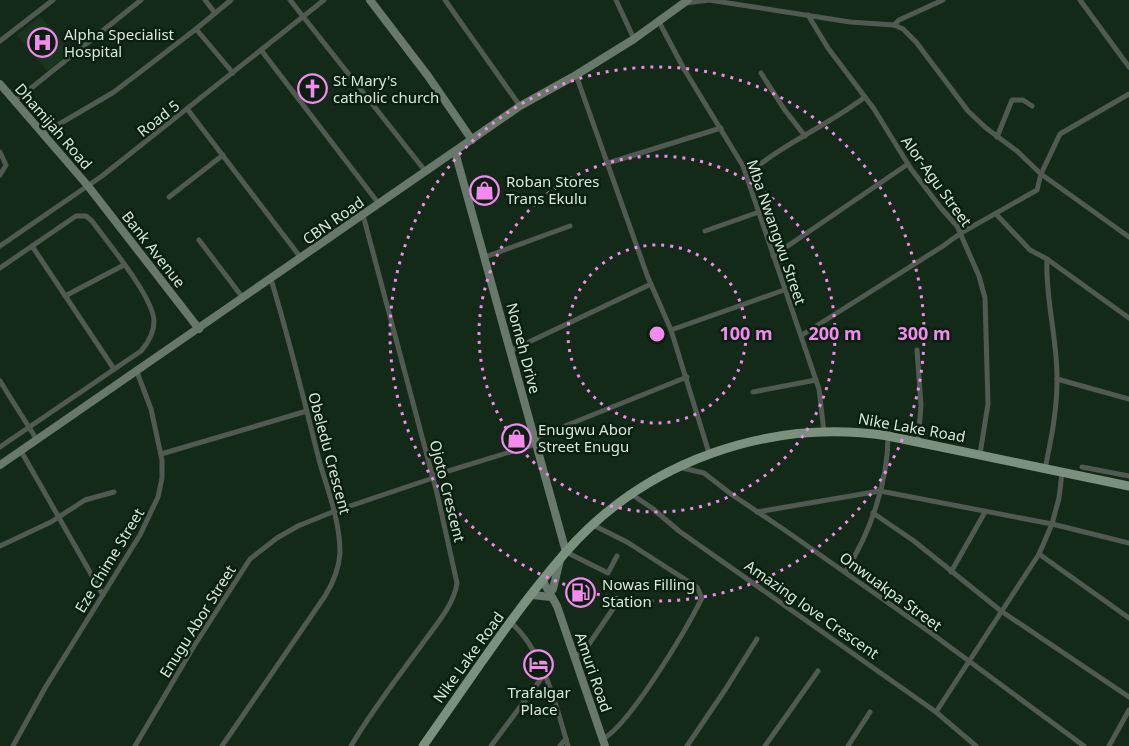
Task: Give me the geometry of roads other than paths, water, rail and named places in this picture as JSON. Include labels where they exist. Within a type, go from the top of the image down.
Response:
[{"type":"main road","points":[[370,0],[428,76],[472,140]]},
{"type":"main road","name":"CBN Road","points":[[0,465],[520,106],[634,39],[687,1]]},
{"type":"main road","name":"Dhamijah Road","points":[[0,84],[88,186]]},
{"type":"main road","name":"Nomeh Drive","points":[[455,152],[536,441],[563,556]]},
{"type":"main road","name":"Bank Avenue","points":[[88,186],[199,329]]},
{"type":"main road","name":"Nike Lake Road","points":[[423,746],[532,595],[563,556],[593,525],[631,494],[678,467],[709,453],[763,438],[795,433],[851,431],[980,454],[1129,486]]},
{"type":"main road","points":[[532,595],[552,593],[563,556]]},
{"type":"main road","name":"Amuri Road","points":[[546,578],[576,657],[604,743]]},
{"type":"street","points":[[0,41],[53,0]]},
{"type":"street","points":[[15,101],[141,0]]},
{"type":"street","points":[[205,0],[215,13]]},
{"type":"street","points":[[44,133],[114,92],[231,0]]},
{"type":"street","points":[[290,0],[426,172]]},
{"type":"street","name":"Road 5","points":[[0,246],[88,186],[188,110],[324,0]]},
{"type":"street","points":[[445,0],[520,106]]},
{"type":"street","points":[[616,0],[634,39]]},
{"type":"street","points":[[687,1],[709,0],[850,22],[894,25],[911,35],[968,111],[997,138],[1017,152],[1041,174],[1129,237]]},
{"type":"street","points":[[894,25],[899,20],[943,0]]},
{"type":"street","points":[[1080,0],[1129,67]]},
{"type":"street","name":"Alor-Agu Street","points":[[808,15],[908,164],[940,208],[957,226],[979,276],[985,298],[988,404],[980,454]]},
{"type":"street","name":"Mba Nwangwu Street","points":[[658,20],[684,69],[734,148],[747,175],[819,389],[824,432]]},
{"type":"street","points":[[196,29],[233,73]]},
{"type":"street","points":[[261,50],[380,204]]},
{"type":"street","points":[[761,73],[805,136]]},
{"type":"street","points":[[576,75],[651,284],[671,330],[709,453]]},
{"type":"street","points":[[802,335],[961,233],[1037,190],[1041,174],[1060,134],[1129,94]]},
{"type":"street","points":[[747,175],[782,149],[865,97]]},
{"type":"street","points":[[997,138],[1012,100],[1023,100],[1032,106]]},
{"type":"street","points":[[188,110],[301,258]]},
{"type":"street","points":[[608,163],[721,128]]},
{"type":"street","points":[[0,152],[6,165],[0,175]]},
{"type":"street","points":[[169,197],[223,155]]},
{"type":"street","points":[[773,256],[908,164]]},
{"type":"street","points":[[705,231],[759,212]]},
{"type":"street","points":[[996,214],[1030,250],[1047,259],[1129,318]]},
{"type":"street","points":[[0,268],[76,216],[83,215],[92,221],[124,265],[146,299],[154,321],[148,343],[141,351],[0,447]]},
{"type":"street","name":"Ojoto Crescent","points":[[351,746],[456,592],[457,579],[363,215]]},
{"type":"street","points":[[485,257],[570,226]]},
{"type":"street","points":[[199,240],[243,298]]},
{"type":"street","points":[[32,246],[114,369]]},
{"type":"street","points":[[1045,469],[1056,410],[1057,379],[1047,282],[1047,259]]},
{"type":"street","points":[[65,296],[124,265]]},
{"type":"street","name":"Obeledu Crescent","points":[[222,746],[332,586],[340,554],[335,511],[271,279]]},
{"type":"street","points":[[510,351],[651,284]]},
{"type":"street","points":[[671,330],[784,290]]},
{"type":"street","points":[[917,350],[921,405],[918,442]]},
{"type":"street","name":"Eze Chime Street","points":[[13,746],[45,688],[143,531],[155,505],[162,478],[161,454],[151,409],[136,372]]},
{"type":"street","name":"Enugu Abor Street","points":[[136,746],[194,646],[250,559],[285,533],[335,511],[536,441],[687,376]]},
{"type":"street","points":[[1057,379],[1129,399]]},
{"type":"street","points":[[753,393],[816,380]]},
{"type":"street","points":[[0,381],[37,440]]},
{"type":"street","points":[[161,454],[307,411]]},
{"type":"street","points":[[845,572],[860,545],[880,491],[888,457],[888,436]]},
{"type":"street","points":[[21,451],[103,595]]},
{"type":"street","name":"Onwuakpa Street","points":[[678,467],[704,473],[969,661],[1084,746]]},
{"type":"street","points":[[1082,467],[1129,476]]},
{"type":"street","points":[[936,712],[1039,554],[1052,524],[1059,498],[1062,473]]},
{"type":"street","points":[[757,512],[880,491],[1052,524],[1129,543]]},
{"type":"street","points":[[0,546],[45,525],[85,500],[114,492]]},
{"type":"street","name":"Amazing love Crescent","points":[[631,494],[679,531],[936,712],[976,746]]},
{"type":"street","points":[[951,572],[985,512]]},
{"type":"street","points":[[873,513],[914,540],[1001,611],[1129,697]]},
{"type":"street","points":[[593,525],[627,542],[697,587],[702,598],[640,698],[604,743]]},
{"type":"street","points":[[1039,554],[1129,618]]},
{"type":"street","points":[[563,556],[608,573],[617,556]]},
{"type":"street","points":[[576,657],[589,644],[615,606]]},
{"type":"street","points":[[511,623],[520,630],[537,658],[568,746]]},
{"type":"street","points":[[687,746],[757,639]]},
{"type":"street","points":[[765,746],[818,671]]},
{"type":"street","points":[[491,746],[544,675]]},
{"type":"street","points":[[1109,746],[1129,710]]},
{"type":"street","points":[[848,746],[870,712]]},
{"type":"street","points":[[560,746],[566,739]]},
{"type":"place","name":"Alpha Specialist Hospital","points":[[43,43]]},
{"type":"place","name":"St Mary's catholic church","points":[[312,89]]},
{"type":"place","name":"Roban Stores Trans Ekulu","points":[[485,190]]},
{"type":"place","name":"Enugwu Abor Street Enugu","points":[[517,438]]},
{"type":"place","name":"Nowas Filling Station","points":[[581,593]]},
{"type":"place","name":"Trafalgar Place","points":[[539,665]]}]
